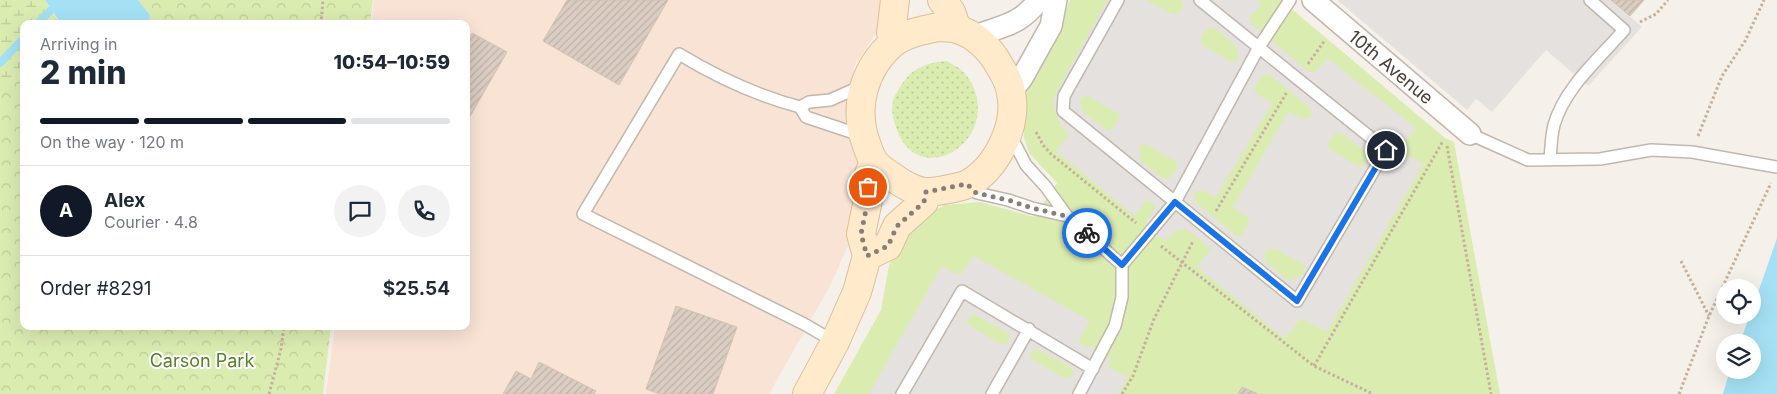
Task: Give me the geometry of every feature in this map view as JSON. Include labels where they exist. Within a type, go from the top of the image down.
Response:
[{"type":"main road","points":[[894,42],[891,33],[895,0]]},
{"type":"main road","points":[[942,0],[965,33],[993,53],[1011,92],[1011,120],[1006,139],[995,158],[983,172],[967,184],[926,192],[900,182],[874,162],[863,133],[860,110],[864,85],[875,61],[894,42],[915,31],[938,27],[965,33]]},
{"type":"main road","points":[[807,394],[836,342],[857,292],[867,256],[861,234],[868,200],[869,174],[874,162]]},
{"type":"main road","points":[[867,256],[888,246],[897,226],[924,202],[926,192]]},
{"type":"street","points":[[965,33],[1010,25],[1021,19],[1039,0]]},
{"type":"street","points":[[1011,92],[1022,78],[1051,26],[1056,0]]},
{"type":"street","name":"10th Avenue","points":[[1313,0],[1470,134]]},
{"type":"lane","points":[[1118,0],[1064,96],[1063,111],[1297,301],[1386,150],[1200,0]]},
{"type":"lane","points":[[1078,394],[1115,326],[1122,297],[1122,265],[1175,202],[1259,47],[1290,0]]},
{"type":"lane","points":[[1550,160],[1553,126],[1562,105],[1570,91],[1624,30],[1590,0]]},
{"type":"lane","points":[[836,342],[804,324],[583,214],[679,54],[710,73],[776,100],[800,107],[806,117],[851,132],[863,133]]},
{"type":"lane","points":[[800,107],[809,102],[830,100],[864,85]]},
{"type":"lane","points":[[1470,134],[1528,160],[1600,159],[1651,150],[1692,152],[1777,167]]},
{"type":"lane","points":[[1006,139],[1015,144],[1026,165],[1046,187],[1066,216],[1122,265]]},
{"type":"lane","points":[[967,184],[976,193],[1066,216]]},
{"type":"lane","points":[[902,394],[962,291],[1093,369]]},
{"type":"lane","points":[[992,394],[1029,330]]},
{"type":"path","points":[[320,20],[323,0]]},
{"type":"path","points":[[1624,30],[1656,14],[1668,0]]},
{"type":"path","points":[[1692,152],[1722,76],[1745,40],[1764,0]]},
{"type":"path","points":[[1305,68],[1327,38]]},
{"type":"path","points":[[1211,218],[1288,89]]},
{"type":"path","points":[[1036,132],[1043,145],[1051,154],[1139,226]]},
{"type":"path","points":[[1314,366],[1445,138],[1491,394]]},
{"type":"path","points":[[1679,394],[1709,316],[1773,180]]},
{"type":"path","points":[[1122,394],[1133,376],[1154,319],[1195,238]]},
{"type":"path","points":[[1160,244],[1314,366],[1373,394]]},
{"type":"path","points":[[1681,261],[1709,316]]},
{"type":"path","points":[[269,394],[281,349],[283,330]]},
{"type":"shaded area","points":[[374,0],[883,0],[881,26],[854,66],[850,106],[858,150],[859,177],[854,231],[831,284],[769,394],[326,394],[334,330],[470,330],[470,20],[372,20]]},
{"type":"shaded area","points":[[1107,0],[1145,0],[1175,15],[1183,9],[1180,0],[1257,0],[1262,4],[1250,16],[1252,24],[1309,72],[1316,72],[1327,58],[1416,128],[1402,145],[1401,150],[1423,164],[1327,332],[1304,320],[1300,320],[1284,338],[1197,267],[1211,249],[1191,232],[1185,229],[1177,230],[1164,241],[1145,225],[1155,207],[1152,202],[1146,201],[1135,216],[1056,151],[1068,136],[1068,132],[1061,126],[1053,101]],"holes":[[[1214,27],[1236,46],[1239,55],[1236,62],[1231,62],[1201,44],[1201,37],[1208,28]],[[1267,74],[1273,77],[1309,107],[1312,114],[1310,118],[1303,119],[1288,112],[1233,207],[1248,217],[1249,222],[1243,233],[1238,237],[1195,202],[1193,196],[1197,191],[1204,191],[1216,197],[1272,103],[1256,93],[1254,89],[1261,76]],[[1088,96],[1119,114],[1120,117],[1112,130],[1107,130],[1083,112],[1080,100]],[[1339,132],[1368,153],[1369,157],[1364,165],[1359,167],[1329,149],[1328,144],[1335,133]],[[1146,144],[1177,162],[1176,169],[1170,178],[1164,179],[1141,161],[1139,149],[1141,145]],[[1269,249],[1275,249],[1303,264],[1305,268],[1304,273],[1290,280],[1266,262],[1264,254]]]},
{"type":"shaded area","points":[[1337,0],[1611,0],[1642,27],[1588,86],[1546,50],[1492,112],[1476,99],[1467,110]]},
{"type":"shaded area","points":[[974,256],[1090,321],[1079,342],[1085,347],[1090,346],[1111,359],[1108,366],[1128,377],[1118,394],[869,394],[941,267],[961,274]],"holes":[[[973,314],[1008,333],[1010,336],[1008,343],[1001,344],[971,327],[967,320]],[[1036,349],[1071,367],[1073,371],[1072,377],[1064,378],[1031,358],[1030,354]]]},
{"type":"green space","points":[[0,0],[45,0],[57,20],[20,20],[20,69],[0,94]]},
{"type":"green space","points":[[138,0],[373,0],[370,20],[149,20],[150,15]]},
{"type":"green space","points":[[1070,0],[1281,0],[1445,138],[1454,142],[1500,394],[834,394],[881,310],[889,265],[907,233],[922,217],[945,205],[980,202],[1034,217],[1057,183],[1029,153],[1024,138],[1023,102]]},
{"type":"green space","points":[[947,61],[960,69],[972,84],[978,102],[978,112],[973,130],[959,147],[949,154],[928,158],[918,155],[909,149],[901,140],[893,118],[893,101],[904,81],[913,72],[929,64]]},
{"type":"green space","name":"Carson Park","points":[[20,69],[20,330],[331,330],[323,394],[0,394],[0,94]]},
{"type":"water","points":[[45,0],[138,0],[150,15],[149,20],[58,20]]},
{"type":"water","points":[[1777,238],[1777,394],[1723,394],[1727,379],[1761,379],[1761,334],[1743,334],[1747,324],[1761,324],[1761,284]]},
{"type":"building","points":[[567,0],[668,0],[619,85],[543,41]]},
{"type":"building","points":[[1611,0],[1644,0],[1630,16]]},
{"type":"building","points":[[472,33],[507,52],[470,116],[470,36]]},
{"type":"building","points":[[676,306],[737,327],[713,394],[660,394],[646,389]]},
{"type":"building","points":[[539,362],[596,391],[594,394],[503,394],[516,371],[531,379]]},
{"type":"building","points":[[1242,387],[1258,394],[1238,394]]},
{"type":"waterway","points":[[41,20],[51,10]]},
{"type":"waterway","points":[[0,63],[20,42]]},
{"type":"way so far","points":[[868,187],[868,200],[861,234],[867,256],[888,246],[897,226],[924,202],[926,192],[967,184],[976,193],[1014,201],[1032,208],[1066,216],[1087,233]]},
{"type":"route","points":[[1087,233],[1122,265],[1175,202],[1297,301],[1386,150]]}]
